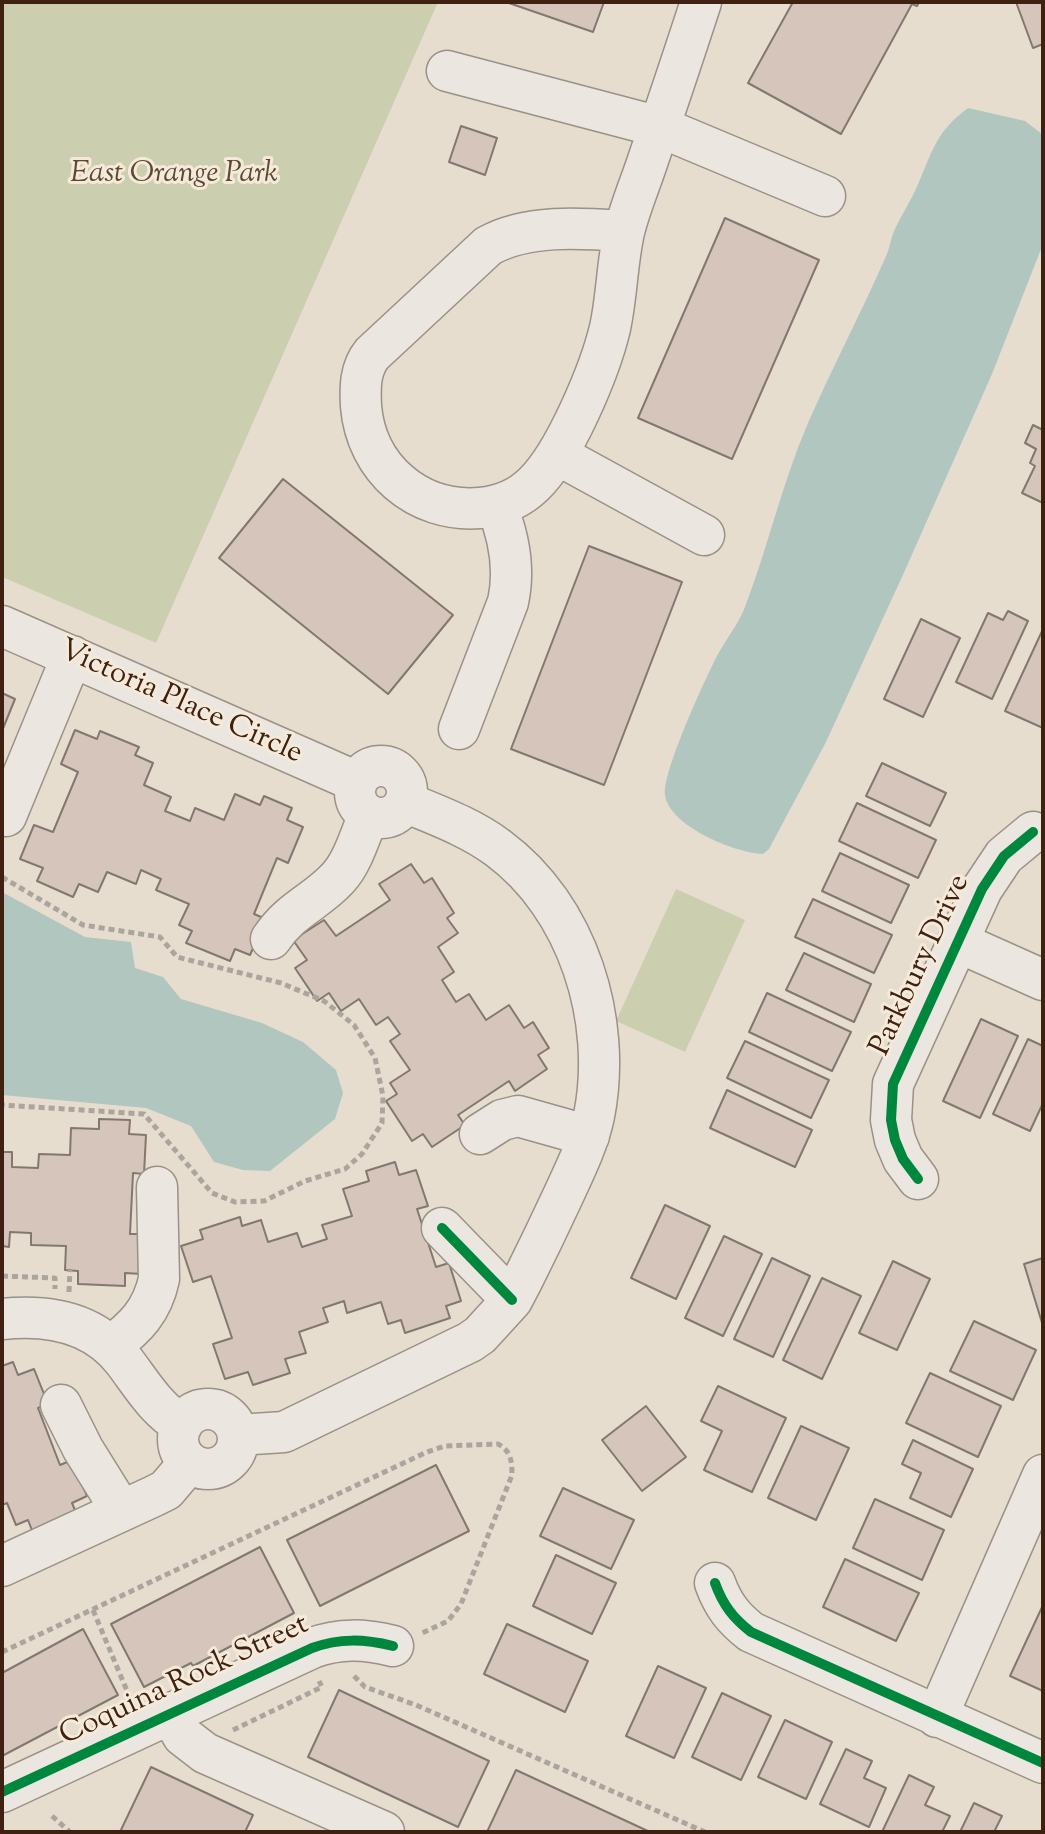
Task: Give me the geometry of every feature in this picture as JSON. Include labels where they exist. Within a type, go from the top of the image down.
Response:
[{"type":"street","points":[[624,231],[574,230],[503,237],[488,246],[365,364],[361,382],[362,417],[368,438],[393,478],[422,499],[440,506],[464,509],[496,505],[520,496],[558,455],[603,352],[610,327],[624,231],[701,2]]},
{"type":"street","points":[[447,71],[660,127],[825,196]]},
{"type":"street","points":[[558,455],[704,535]]},
{"type":"street","points":[[459,729],[508,602],[512,582],[503,522],[496,505]]},
{"type":"street","name":"Victoria Place Circle","points":[[2,626],[377,800],[464,828],[495,845],[530,876],[557,914],[577,955],[595,1011],[598,1073],[589,1136],[512,1300],[480,1335],[284,1432],[238,1435],[235,1424],[227,1415],[205,1409],[193,1412],[186,1444]]},
{"type":"street","points":[[6,816],[72,656]]},
{"type":"street","points":[[271,939],[294,911],[337,879],[345,869],[377,800]]},
{"type":"street","name":"Parkbury Drive","points":[[918,1179],[903,1159],[895,1140],[890,1101],[893,1084],[992,872],[1004,856],[1033,832]]},
{"type":"street","name":"Parkbury Drive","points":[[958,942],[1043,980]]},
{"type":"street","points":[[480,1134],[502,1120],[518,1116],[589,1136]]},
{"type":"street","points":[[111,1346],[141,1321],[156,1292],[159,1279],[157,1187]]},
{"type":"street","points":[[442,1228],[512,1300]]},
{"type":"street","points":[[2,1319],[30,1317],[67,1322],[98,1335],[111,1346],[186,1444],[166,1490],[2,1566]]},
{"type":"street","points":[[61,1405],[83,1449],[121,1510]]},
{"type":"street","points":[[937,1717],[1043,1475]]},
{"type":"street","points":[[715,1583],[734,1619],[751,1632],[1043,1763]]},
{"type":"street","name":"Coquina Rock Street","points":[[2,1792],[312,1648],[353,1640],[393,1646]]},
{"type":"street","points":[[157,1722],[205,1753],[384,1832]]},
{"type":"path","points":[[2,877],[83,925],[160,937],[177,957],[281,983],[324,1001],[354,1025],[375,1058],[383,1096],[382,1123],[362,1154],[345,1169],[305,1181],[264,1201],[235,1202],[212,1193],[144,1114],[2,1105]]},
{"type":"path","points":[[2,1652],[427,1452],[445,1446],[498,1444],[506,1448],[512,1463],[508,1489],[455,1616],[393,1646]]},
{"type":"path","points":[[93,1610],[157,1722]]},
{"type":"path","points":[[224,1722],[229,1732],[322,1687],[313,1670]]},
{"type":"path","points":[[349,1671],[365,1687],[416,1705],[705,1832]]},
{"type":"path","points":[[52,1816],[70,1832]]},
{"type":"green space","name":"East Orange Park","points":[[2,2],[438,2],[156,643],[2,577]]},
{"type":"green space","points":[[676,889],[745,920],[685,1052],[616,1021]]},
{"type":"shaded area","points":[[968,108],[1025,121],[1042,134],[1043,244],[992,374],[826,742],[769,849],[763,854],[736,849],[690,827],[669,806],[665,795],[670,766],[704,682],[745,607],[799,446],[887,254],[894,231],[937,141]]},
{"type":"shaded area","points":[[2,892],[85,937],[131,942],[135,968],[163,977],[181,999],[262,1023],[303,1042],[336,1070],[343,1093],[335,1119],[270,1171],[243,1170],[214,1162],[191,1126],[146,1108],[2,1095]]},
{"type":"building","points":[[506,2],[604,2],[593,32]]},
{"type":"building","points":[[793,2],[919,2],[917,6],[912,4],[841,134],[748,83]]},
{"type":"building","points":[[1016,2],[1043,2],[1043,44],[1033,48]]},
{"type":"building","points":[[461,126],[497,138],[485,175],[449,162]]},
{"type":"building","points":[[725,218],[819,260],[732,459],[638,418]]},
{"type":"building","points":[[1033,425],[1043,430],[1043,503],[1022,493],[1035,466],[1030,463],[1036,449],[1025,443]]},
{"type":"building","points":[[283,479],[453,615],[388,694],[219,558]]},
{"type":"building","points":[[589,546],[682,582],[604,785],[511,749]]},
{"type":"building","points":[[1008,611],[1028,621],[992,699],[956,682],[988,613],[1003,620]]},
{"type":"building","points":[[921,619],[960,638],[923,717],[884,699]]},
{"type":"building","points":[[1043,629],[1043,728],[1005,711]]},
{"type":"building","points":[[2,693],[15,699],[2,731]]},
{"type":"building","points":[[75,730],[97,739],[100,731],[139,747],[135,755],[153,763],[144,785],[171,797],[165,811],[190,821],[195,808],[224,820],[235,794],[260,805],[264,796],[292,808],[287,820],[303,827],[288,863],[277,858],[254,914],[266,919],[250,955],[235,949],[230,961],[186,943],[192,931],[179,925],[189,904],[156,890],[161,879],[141,870],[136,884],[107,872],[98,892],[79,884],[73,897],[37,881],[43,868],[20,859],[34,825],[53,832],[78,772],[61,764]]},
{"type":"building","points":[[882,763],[946,793],[930,826],[866,796]]},
{"type":"building","points":[[857,803],[936,840],[918,878],[839,841]]},
{"type":"building","points":[[840,853],[909,885],[891,923],[822,891]]},
{"type":"building","points":[[411,864],[424,883],[432,878],[454,913],[447,918],[458,933],[438,947],[454,972],[442,980],[456,1002],[469,994],[486,1020],[509,1005],[524,1028],[533,1022],[549,1048],[538,1055],[547,1069],[515,1091],[509,1081],[458,1115],[465,1125],[432,1147],[423,1134],[412,1141],[386,1101],[397,1094],[390,1083],[410,1070],[390,1041],[400,1034],[388,1017],[376,1025],[359,999],[341,1011],[329,993],[317,1001],[295,968],[307,960],[293,940],[324,920],[336,936],[390,900],[379,884]]},
{"type":"building","points":[[813,899],[892,935],[874,973],[795,937]]},
{"type":"building","points":[[804,953],[871,984],[854,1022],[786,990]]},
{"type":"building","points":[[767,993],[851,1032],[832,1071],[749,1032]]},
{"type":"building","points":[[981,1019],[1018,1036],[980,1118],[943,1101]]},
{"type":"building","points":[[1028,1039],[1043,1046],[1043,1103],[1030,1131],[993,1114]]},
{"type":"building","points":[[745,1041],[829,1080],[811,1118],[727,1078]]},
{"type":"building","points":[[727,1090],[812,1130],[795,1167],[710,1128]]},
{"type":"building","points":[[99,1119],[130,1120],[129,1134],[146,1135],[144,1174],[133,1173],[130,1234],[144,1234],[142,1274],[125,1273],[125,1286],[78,1284],[78,1271],[65,1270],[66,1246],[31,1245],[31,1233],[10,1232],[9,1247],[2,1246],[2,1152],[12,1152],[12,1167],[38,1168],[39,1154],[70,1155],[71,1128],[99,1129]]},
{"type":"building","points":[[395,1162],[399,1175],[416,1170],[428,1206],[417,1209],[436,1267],[449,1263],[461,1301],[446,1306],[450,1318],[405,1333],[401,1320],[388,1324],[381,1302],[347,1313],[344,1301],[323,1308],[328,1322],[299,1332],[306,1353],[285,1359],[290,1373],[253,1385],[248,1372],[225,1379],[213,1344],[232,1338],[211,1276],[193,1282],[181,1246],[203,1239],[200,1230],[240,1217],[242,1226],[261,1220],[268,1242],[297,1233],[302,1247],[327,1239],[322,1225],[352,1216],[343,1189],[369,1181],[366,1171]]},
{"type":"building","points":[[665,1205],[710,1226],[676,1299],[631,1278]]},
{"type":"building","points":[[724,1236],[762,1254],[723,1336],[685,1318]]},
{"type":"building","points":[[772,1258],[810,1276],[773,1357],[734,1339]]},
{"type":"building","points":[[1043,1258],[1043,1326],[1024,1264]]},
{"type":"building","points":[[893,1261],[930,1279],[897,1350],[859,1333]]},
{"type":"building","points":[[822,1278],[861,1296],[822,1379],[783,1360]]},
{"type":"building","points":[[974,1321],[1036,1350],[1013,1400],[950,1371]]},
{"type":"building","points":[[13,1362],[18,1375],[34,1369],[48,1404],[38,1408],[60,1465],[72,1460],[87,1496],[72,1503],[77,1515],[33,1533],[28,1520],[16,1525],[7,1503],[2,1505],[2,1366]]},
{"type":"building","points":[[930,1373],[1001,1406],[978,1457],[906,1423]]},
{"type":"building","points":[[718,1386],[786,1418],[752,1492],[704,1470],[722,1431],[701,1421]]},
{"type":"building","points":[[646,1406],[686,1457],[642,1491],[602,1440]]},
{"type":"building","points":[[801,1426],[849,1448],[816,1520],[768,1498]]},
{"type":"building","points":[[913,1440],[973,1469],[951,1517],[910,1498],[921,1473],[902,1464]]},
{"type":"building","points":[[436,1465],[469,1531],[320,1606],[287,1540]]},
{"type":"building","points":[[563,1488],[634,1520],[611,1569],[540,1536]]},
{"type":"building","points":[[875,1499],[944,1530],[922,1580],[853,1548]]},
{"type":"building","points":[[260,1547],[294,1613],[193,1666],[191,1663],[144,1687],[111,1624]]},
{"type":"building","points":[[556,1555],[616,1583],[592,1634],[533,1606]]},
{"type":"building","points":[[845,1559],[919,1593],[896,1641],[823,1607]]},
{"type":"building","points":[[1043,1605],[1043,1691],[1010,1676]]},
{"type":"building","points":[[507,1624],[588,1661],[565,1712],[484,1674]]},
{"type":"building","points":[[83,1629],[118,1695],[2,1756],[2,1673]]},
{"type":"building","points":[[658,1666],[706,1688],[674,1758],[626,1736]]},
{"type":"building","points":[[339,1690],[489,1761],[458,1827],[308,1757]]},
{"type":"building","points":[[722,1693],[771,1716],[741,1780],[692,1757]]},
{"type":"building","points":[[785,1720],[832,1742],[806,1799],[758,1777]]},
{"type":"building","points":[[846,1749],[872,1761],[864,1778],[886,1788],[869,1827],[820,1804]]},
{"type":"building","points":[[151,1767],[253,1815],[245,1832],[120,1832]]},
{"type":"building","points":[[516,1770],[650,1832],[487,1832]]},
{"type":"building","points":[[909,1775],[934,1787],[925,1805],[950,1816],[942,1832],[882,1832]]},
{"type":"building","points":[[974,1803],[1002,1816],[994,1832],[960,1832]]},
{"type":"cycle path","points":[[918,1179],[903,1159],[895,1140],[891,1120],[893,1084],[982,889],[1004,856],[1033,832]]},
{"type":"cycle path","points":[[442,1228],[512,1300]]},
{"type":"cycle path","points":[[715,1583],[729,1610],[751,1632],[1043,1763]]},
{"type":"cycle path","points":[[2,1792],[312,1648],[332,1642],[352,1641],[393,1646]]}]
